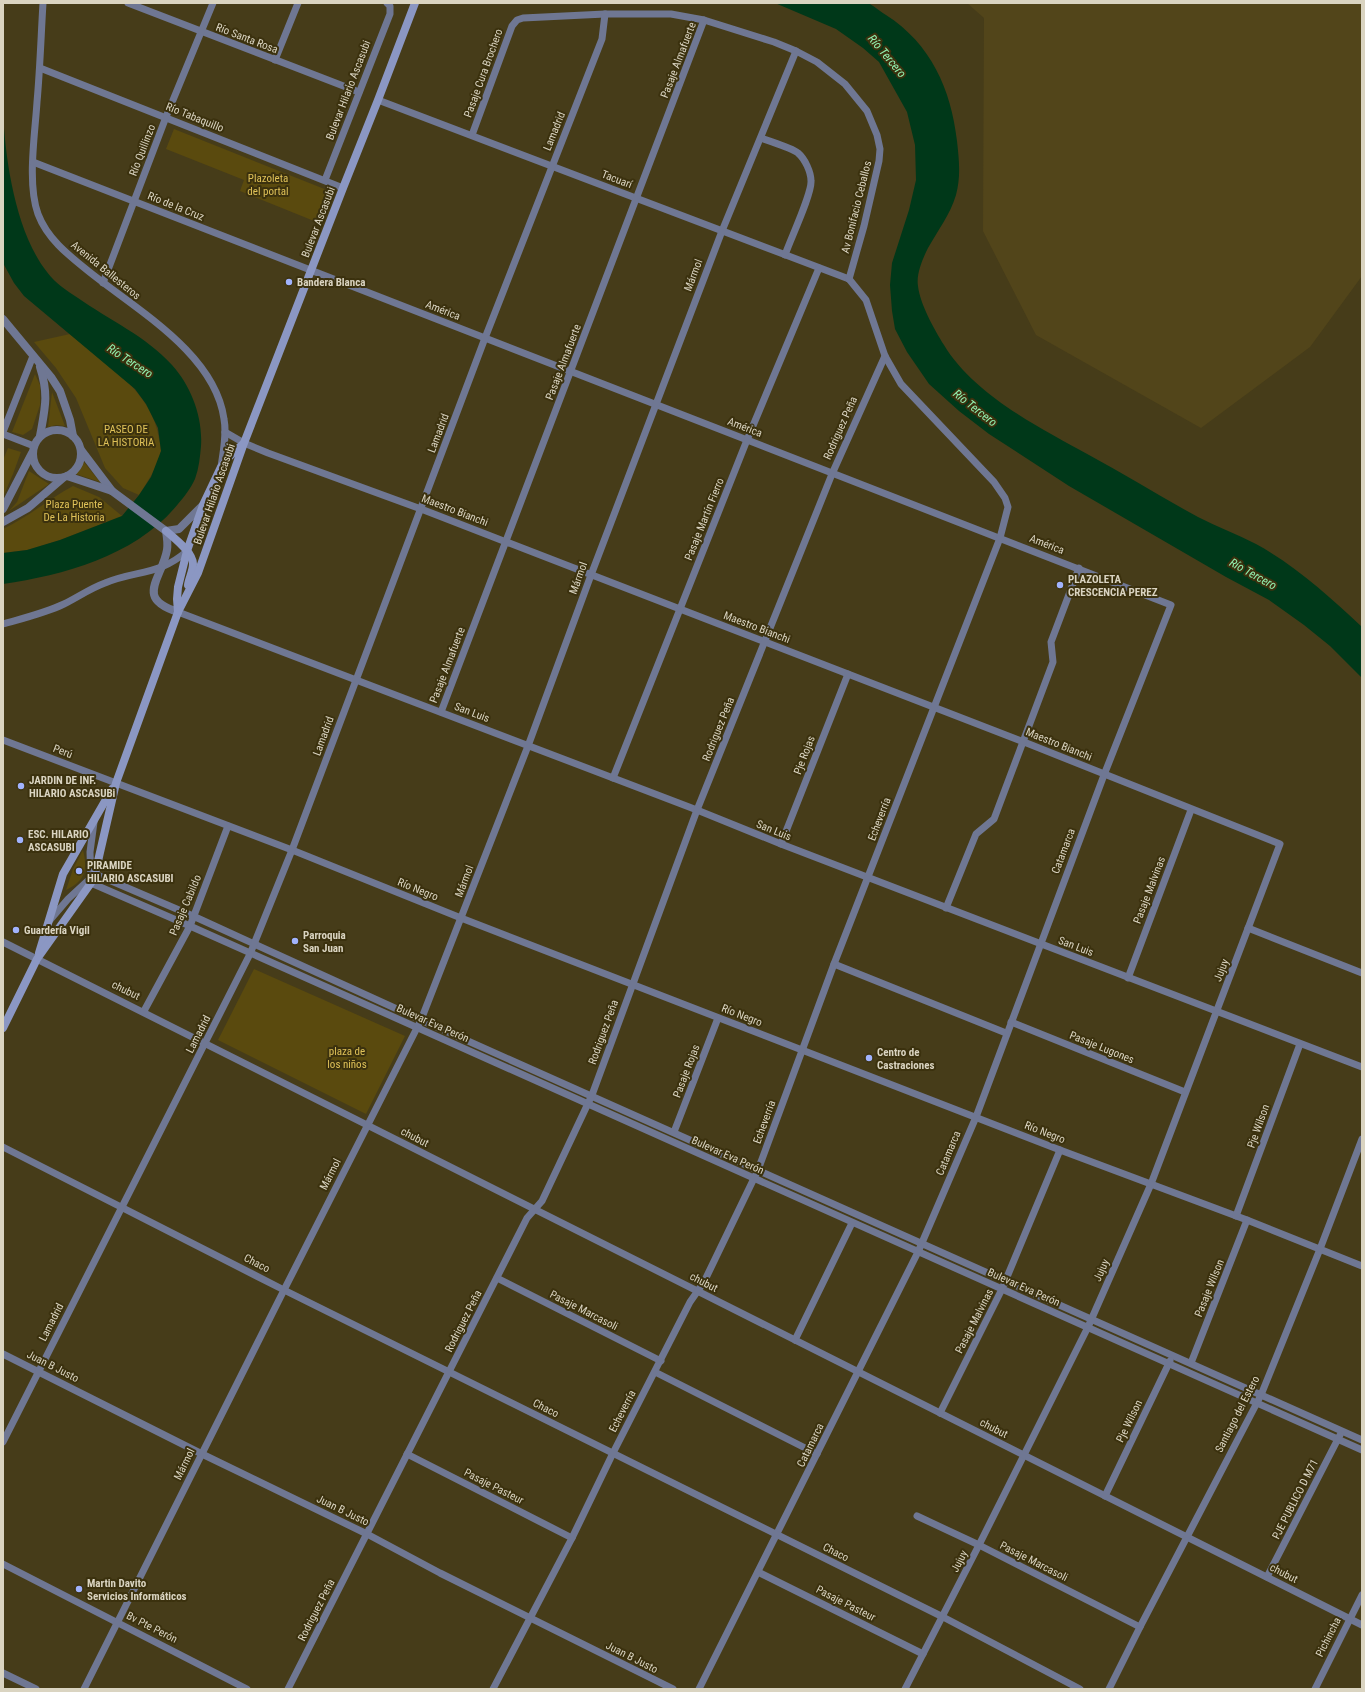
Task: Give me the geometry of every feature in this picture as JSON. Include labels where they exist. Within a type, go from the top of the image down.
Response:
[{"type":"main road","points":[[378,100],[414,5]]},
{"type":"main road","name":"Bulevar Ascasubi","points":[[244,443],[378,100]]},
{"type":"main road","name":"Bulevar Hilario Ascasubi","points":[[178,612],[178,587],[187,551],[203,505],[220,467],[244,443]]},
{"type":"main road","name":"Bulevar Hilario Ascasubi","points":[[37,959],[93,878],[116,783],[178,612],[188,594],[235,472],[244,443]]},
{"type":"main road","points":[[166,531],[180,542],[187,551],[193,563],[188,583],[188,594]]},
{"type":"main road","name":"Bulevar Hilario Ascasubi","points":[[37,959],[63,874],[94,818],[116,783]]},
{"type":"main road","points":[[3,1028],[37,959]]},
{"type":"street","name":"Avenida Ballesteros","points":[[43,3],[33,162],[34,193],[38,213],[48,232],[66,253],[166,330],[189,352],[218,394],[224,419],[225,432],[220,467]]},
{"type":"street","name":"Río Santa Rosa","points":[[128,3],[359,92]]},
{"type":"street","name":"Río Quillinzo","points":[[103,283],[166,117],[213,3]]},
{"type":"street","points":[[276,60],[298,3]]},
{"type":"street","name":"Bulevar Hilario Ascasubi","points":[[325,180],[390,14],[388,5]]},
{"type":"street","name":"Av Bonifacio Ceballos","points":[[517,20],[524,18],[605,14],[671,14],[704,20],[796,51],[817,62],[845,84],[867,111],[877,135],[880,149],[879,161],[864,226],[849,279]]},
{"type":"street","name":"Lamadrid","points":[[3,1442],[206,1043],[254,945],[292,850],[485,338],[602,39],[605,14]]},
{"type":"street","name":"Pasaje Cura Brochero","points":[[472,135],[512,26],[517,20]]},
{"type":"street","name":"Pasaje Almafuerte","points":[[441,712],[638,199],[704,20]]},
{"type":"street","name":"Mármol","points":[[84,1689],[421,1020],[528,746],[655,404],[722,231],[796,51]]},
{"type":"street","name":"Río Tabaquillo","points":[[40,68],[343,188]]},
{"type":"street","name":"Tacuarí","points":[[378,100],[849,279]]},
{"type":"street","points":[[761,138],[797,153],[803,159],[811,182],[807,197],[785,254]]},
{"type":"street","name":"Río de la Cruz","points":[[33,162],[311,271]]},
{"type":"street","name":"Pasaje Martín Fierro","points":[[613,778],[747,440],[819,268]]},
{"type":"street","name":"América","points":[[311,271],[571,371],[832,474],[1079,568],[1170,605]]},
{"type":"street","points":[[849,279],[866,300],[885,356],[901,384],[994,482],[1005,498],[1008,507],[1000,538]]},
{"type":"street","points":[[3,319],[51,377],[60,391],[74,436],[81,450],[112,491],[166,531],[179,529],[203,505]]},
{"type":"street","points":[[33,356],[3,433],[33,449]]},
{"type":"street","name":"Rodriguez Peña","points":[[288,1689],[527,1218],[542,1201],[588,1104],[698,810],[832,474],[885,356]]},
{"type":"street","points":[[3,509],[40,436],[46,396],[45,384],[39,364]]},
{"type":"street","points":[[40,436],[46,432],[60,430],[74,436]]},
{"type":"street","name":"Maestro Bianchi","points":[[225,432],[244,443],[268,453],[421,509],[680,609],[1024,742],[1191,810],[1280,844]]},
{"type":"street","points":[[33,449],[36,466],[40,472],[47,477],[55,479],[65,477],[112,491]]},
{"type":"street","points":[[3,522],[28,508],[65,477],[74,472],[79,466],[81,450]]},
{"type":"street","points":[[166,531],[167,551],[154,585],[155,598],[159,604],[178,612]]},
{"type":"street","name":"Echeverría","points":[[494,1689],[572,1538],[613,1453],[690,1302],[698,1291],[758,1170],[834,964],[1000,538]]},
{"type":"street","points":[[3,624],[41,613],[115,579],[160,568],[177,559],[187,551]]},
{"type":"street","points":[[946,908],[976,834],[994,820],[1054,662],[1051,642],[1079,568]]},
{"type":"street","name":"Catamarca","points":[[698,1689],[777,1535],[922,1243],[976,1117],[1010,1022],[1170,605]]},
{"type":"street","name":"San Luis","points":[[178,612],[698,810],[868,878],[1362,1067]]},
{"type":"street","name":"Pje Rojas","points":[[781,844],[848,674]]},
{"type":"street","name":"Perú","points":[[3,740],[116,783]]},
{"type":"street","name":"Río Negro","points":[[116,783],[292,850],[461,918],[718,1018],[1060,1150],[1247,1220],[1362,1266]]},
{"type":"street","name":"Pasaje Malvinas","points":[[1128,978],[1191,810]]},
{"type":"street","points":[[49,921],[68,899],[93,878],[90,852],[94,818]]},
{"type":"street","name":"Pasaje Cabildo","points":[[144,1011],[190,926],[228,826]]},
{"type":"street","name":"Jujuy","points":[[905,1689],[943,1617],[1088,1327],[1151,1184],[1280,844]]},
{"type":"street","name":"Bulevar Eva Perón","points":[[93,878],[193,916],[421,1020],[592,1095],[1362,1440]]},
{"type":"street","name":"Bulevar Eva Perón","points":[[93,878],[250,954],[1362,1450]]},
{"type":"street","points":[[1248,928],[1362,973]]},
{"type":"street","name":"chubut","points":[[3,942],[144,1011],[535,1210],[1362,1625]]},
{"type":"street","points":[[834,964],[1006,1033]]},
{"type":"street","name":"Pasaje Rojas","points":[[674,1132],[718,1018]]},
{"type":"street","name":"Pasaje Lugones","points":[[1010,1022],[1185,1092]]},
{"type":"street","name":"Pje Wilson","points":[[1236,1216],[1300,1044]]},
{"type":"street","name":"Santiago del Estero","points":[[1109,1689],[1186,1536],[1261,1395],[1362,1140]]},
{"type":"street","name":"Chaco","points":[[3,1147],[122,1206],[284,1290],[943,1617],[1080,1689]]},
{"type":"street","name":"Pasaje Malvinas","points":[[940,1413],[1006,1281],[1060,1150]]},
{"type":"street","points":[[1355,1157],[1362,1160]]},
{"type":"street","name":"Pasaje Wilson","points":[[1190,1363],[1247,1220]]},
{"type":"street","points":[[795,1340],[852,1222]]},
{"type":"street","name":"Pasaje Marcasoli","points":[[497,1278],[661,1361]]},
{"type":"street","name":"Juan B Justo","points":[[3,1354],[202,1454],[367,1534],[440,1573],[673,1689]]},
{"type":"street","name":"Pje Wilson","points":[[1105,1496],[1173,1355]]},
{"type":"street","points":[[655,1372],[817,1454]]},
{"type":"street","name":"PJE PUBLICO D M71","points":[[1267,1577],[1342,1431]]},
{"type":"street","name":"Pasaje Pasteur","points":[[407,1454],[572,1538]]},
{"type":"street","name":"Pasaje Marcasoli","points":[[917,1516],[979,1545],[1140,1627]]},
{"type":"street","name":"Bv Pte Perón","points":[[3,1564],[119,1622],[247,1689]]},
{"type":"street","name":"Pasaje Pasteur","points":[[758,1572],[923,1654]]},
{"type":"street","name":"Pichincha","points":[[1314,1689],[1362,1595]]},
{"type":"street","points":[[3,1673],[36,1689]]},
{"type":"shaded area","points":[[967,3],[1362,3],[1362,276],[1310,347],[1201,428],[1036,335],[983,231],[984,18]]},
{"type":"green space","name":"Plazoleta del portal","points":[[174,129],[332,192],[319,223],[240,191],[244,180],[166,149]]},
{"type":"green space","name":"PASEO DE LA HISTORIA","points":[[70,334],[125,379],[147,407],[155,422],[160,442],[160,457],[149,480],[139,495],[123,488],[105,468],[76,398],[56,368],[34,342]]},
{"type":"green space","points":[[35,374],[40,385],[40,405],[32,429],[23,435],[12,432]]},
{"type":"green space","points":[[52,392],[65,426],[56,425],[48,427]]},
{"type":"green space","points":[[8,448],[21,452],[3,497],[3,460]]},
{"type":"green space","points":[[83,461],[100,482],[76,474]]},
{"type":"green space","points":[[29,471],[49,484],[9,511],[17,502]]},
{"type":"green space","name":"Plaza Puente De La Historia","points":[[73,486],[99,497],[122,516],[60,540],[27,550],[3,553],[3,529]]},
{"type":"green space","points":[[83,850],[85,863],[84,874],[77,883],[66,890],[73,869]]},
{"type":"green space","name":"plaza de los niños","points":[[254,969],[405,1036],[366,1114],[218,1040]]},
{"type":"water","name":"Río Tercero","points":[[861,2],[870,4],[902,27],[927,54],[936,69],[950,103],[954,122],[957,141],[959,182],[956,195],[944,222],[924,256],[920,266],[918,281],[919,293],[928,316],[944,345],[957,363],[990,395],[1029,422],[1198,517],[1256,544],[1285,562],[1325,593],[1362,627],[1362,678],[1330,646],[1269,600],[1226,577],[1069,486],[989,434],[959,411],[929,384],[907,352],[895,329],[892,311],[890,285],[892,263],[909,210],[916,180],[915,145],[907,112],[879,62],[863,48],[836,29],[775,3]]},
{"type":"water","name":"Río Tercero","points":[[3,111],[6,151],[14,195],[27,237],[36,256],[50,276],[61,286],[151,345],[179,373],[190,392],[198,413],[201,446],[198,467],[192,486],[161,522],[142,537],[98,560],[75,568],[51,575],[3,584],[3,553],[27,550],[60,540],[122,516],[151,477],[161,451],[158,428],[146,404],[135,389],[24,296],[14,283],[3,263]]},
{"type":"place","name":"Bandera Blanca","points":[[289,282]]},
{"type":"place","name":"PLAZOLETA CRESCENCIA PEREZ","points":[[1060,585]]},
{"type":"place","name":"JARDIN DE INF. HILARIO ASCASUBi","points":[[21,786]]},
{"type":"place","name":"ESC. HILARIO ASCASUBI","points":[[20,840]]},
{"type":"place","name":"PIRAMIDE HILARIO ASCASUBI","points":[[79,871]]},
{"type":"place","name":"Guardería Vigil","points":[[16,930]]},
{"type":"place","name":"Parroquia San Juan","points":[[295,941]]},
{"type":"place","name":"Centro de Castraciones","points":[[869,1058]]},
{"type":"place","name":"Martin Davito Servicios Informáticos","points":[[79,1589]]}]
